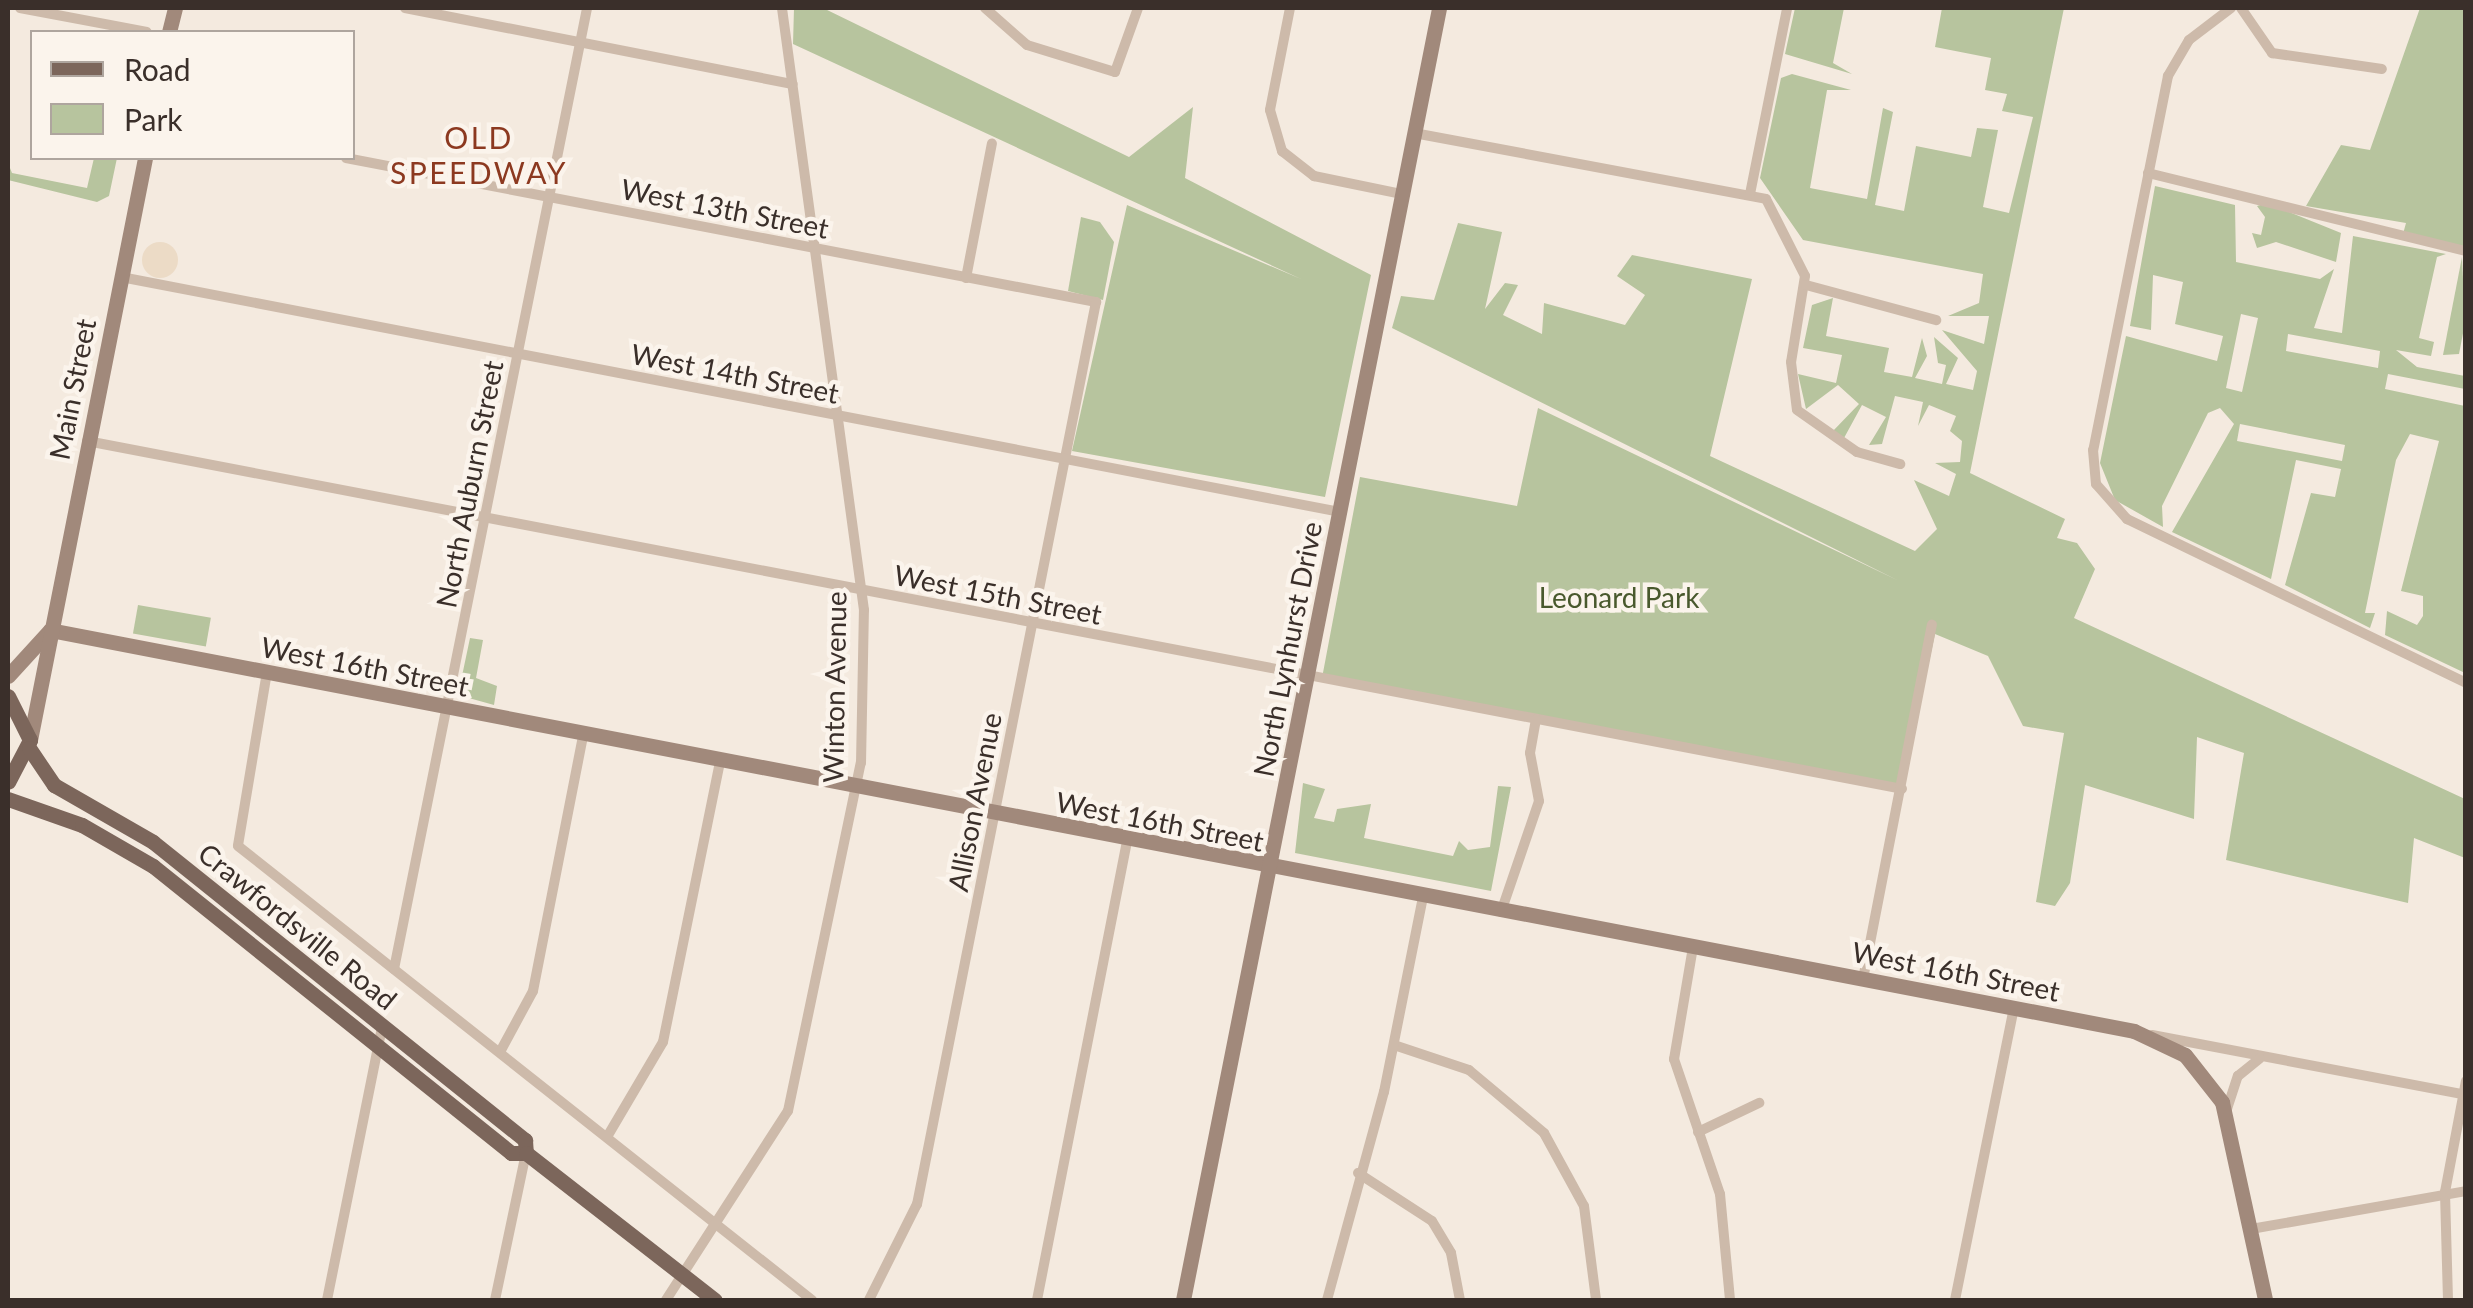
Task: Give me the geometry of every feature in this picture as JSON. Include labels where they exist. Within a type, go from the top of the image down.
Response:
[{"type":"main road","name":"Crawfordsville Road","points":[[8,696],[29,744],[54,785],[140,832],[524,1140],[526,1154]]},
{"type":"main road","points":[[8,782],[29,744]]},
{"type":"main road","name":"Crawfordsville Road","points":[[8,799],[136,854],[511,1153],[526,1154],[715,1300]]},
{"type":"street","points":[[20,8],[136,30]]},
{"type":"street","points":[[405,8],[793,84]]},
{"type":"street","points":[[486,23],[489,8]]},
{"type":"street","name":"North Auburn Street","points":[[394,969],[587,8]]},
{"type":"street","name":"Winton Avenue","points":[[677,1271],[768,1153],[792,1098],[856,788],[861,591],[782,8]]},
{"type":"street","points":[[985,8],[1027,45],[1115,72],[1138,8]]},
{"type":"street","points":[[1290,8],[1270,110],[1282,151],[1314,176],[1402,194]]},
{"type":"street","name":"North Lynhurst Drive","points":[[1183,1300],[1439,8]]},
{"type":"street","points":[[1750,194],[1787,8]]},
{"type":"street","points":[[2232,8],[2173,63],[2093,450],[2096,484],[2127,519],[2466,683]]},
{"type":"street","points":[[2241,8],[2272,53],[2382,69]]},
{"type":"street","points":[[1414,133],[1750,194],[1778,210],[1806,285],[1791,362],[1797,410],[1857,452],[1900,464]]},
{"type":"street","points":[[966,278],[992,142]]},
{"type":"street","name":"Main Street","points":[[29,744],[145,160]]},
{"type":"street","name":"West 13th Street","points":[[355,160],[1096,302]]},
{"type":"street","points":[[2148,173],[2466,250]]},
{"type":"street","name":"West 14th Street","points":[[121,277],[1340,512]]},
{"type":"street","points":[[1806,285],[1936,320]]},
{"type":"street","name":"Allison Avenue","points":[[869,1300],[917,1204],[1096,302]]},
{"type":"street","name":"West 15th Street","points":[[88,440],[1902,789]]},
{"type":"street","points":[[1863,979],[1932,625]]},
{"type":"street","points":[[8,676],[50,630]]},
{"type":"street","name":"West 16th Street","points":[[50,630],[2464,1095]]},
{"type":"street","points":[[267,672],[238,846],[812,1300]]},
{"type":"street","points":[[1501,912],[1538,801],[1530,753],[1536,720]]},
{"type":"street","points":[[500,1052],[533,990],[583,735]]},
{"type":"street","points":[[608,1137],[663,1042],[720,762]]},
{"type":"street","points":[[1037,1300],[1127,840]]},
{"type":"street","points":[[1327,1300],[1394,1045],[1423,897]]},
{"type":"street","points":[[1693,947],[1674,1058],[1724,1212],[1730,1300]]},
{"type":"street","points":[[1955,1300],[2014,1008]]},
{"type":"street","points":[[328,1300],[382,1026]]},
{"type":"street","points":[[2146,1035],[2196,1064],[2226,1112],[2265,1300]]},
{"type":"street","points":[[1394,1045],[1486,1080],[1544,1133],[1584,1206],[1596,1300]]},
{"type":"street","points":[[2226,1112],[2238,1076],[2260,1058]]},
{"type":"street","points":[[2448,1300],[2446,1195],[2466,1082]]},
{"type":"street","points":[[1698,1132],[1759,1103]]},
{"type":"street","points":[[496,1300],[526,1154]]},
{"type":"street","points":[[1358,1172],[1432,1221],[1451,1253],[1460,1300]]},
{"type":"street","points":[[2251,1229],[2466,1192]]},
{"type":"street","points":[[666,1300],[677,1271]]},
{"type":"green space","points":[[794,8],[823,8],[1129,157],[1193,107],[1185,178],[1371,275],[1325,497],[1072,451],[1127,205],[1301,279],[793,44]]},
{"type":"green space","points":[[1795,8],[1844,8],[1833,63],[1852,74],[1785,54]]},
{"type":"green space","name":"Leonard Park","points":[[1942,8],[2064,8],[1970,473],[2065,519],[2057,538],[2077,543],[2095,569],[2074,618],[2465,799],[2465,858],[2414,838],[2408,903],[2226,860],[2244,753],[2197,737],[2194,819],[2085,785],[2070,883],[2055,906],[2036,902],[2064,733],[2023,726],[1988,656],[1935,634],[1902,789],[1322,678],[1360,477],[1517,506],[1538,408],[1897,580],[1392,328],[1401,296],[1434,300],[1458,223],[1502,232],[1485,309],[1505,283],[1518,285],[1503,315],[1542,334],[1544,303],[1625,325],[1645,295],[1617,276],[1632,255],[1752,279],[1710,456],[1915,551],[1937,529],[1914,480],[1949,496],[1956,474],[1935,463],[1960,462],[1962,441],[1950,431],[1956,416],[1929,405],[1918,426],[1923,402],[1895,396],[1882,444],[1869,445],[1886,417],[1862,405],[1844,438],[1832,432],[1859,404],[1838,385],[1806,409],[1798,374],[1836,383],[1842,355],[1803,348],[1812,305],[1833,298],[1826,336],[1889,348],[1884,372],[1912,377],[1922,338],[1927,356],[1915,378],[1942,384],[1946,365],[1938,363],[1934,337],[1958,358],[1946,384],[1973,390],[1977,371],[1942,330],[1984,344],[1989,316],[1948,316],[1979,303],[1983,274],[1803,240],[1760,178],[1781,78],[1792,74],[1851,90],[1827,90],[1810,188],[1867,199],[1883,108],[1893,112],[1875,205],[1904,211],[1916,146],[1971,157],[1977,128],[1998,130],[1983,207],[2009,213],[2033,117],[2002,111],[2007,94],[1985,90],[1991,58],[1935,47]]},
{"type":"green space","points":[[2420,8],[2465,8],[2465,247],[2403,234],[2406,223],[2306,206],[2341,145],[2370,150]]},
{"type":"green space","points":[[94,160],[117,160],[109,196],[97,202],[8,180],[8,163],[12,173],[87,188]]},
{"type":"green space","points":[[2155,186],[2235,205],[2236,262],[2320,279],[2334,269],[2314,328],[2342,333],[2353,236],[2446,254],[2437,257],[2419,338],[2434,342],[2431,356],[2396,350],[2417,367],[2465,376],[2465,389],[2388,374],[2385,389],[2465,406],[2465,673],[2385,635],[2387,611],[2417,625],[2423,616],[2423,596],[2401,591],[2439,441],[2410,434],[2396,460],[2365,613],[2375,613],[2370,628],[2285,585],[2311,493],[2335,497],[2341,469],[2296,460],[2271,579],[2172,532],[2234,424],[2220,408],[2208,413],[2162,506],[2163,527],[2115,500],[2100,463],[2126,336],[2217,361],[2223,336],[2175,324],[2183,282],[2153,275],[2151,330],[2130,326]],"holes":[[[2241,314],[2258,318],[2242,392],[2226,388]],[[2288,334],[2380,351],[2378,368],[2286,351]],[[2240,424],[2345,445],[2342,461],[2237,441]]]},
{"type":"green space","points":[[2267,203],[2341,233],[2336,262],[2276,242],[2257,248],[2252,233],[2261,235],[2265,217],[2257,206]]},
{"type":"green space","points":[[1081,217],[1100,222],[1114,242],[1103,300],[1068,291]]},
{"type":"green space","points":[[2462,257],[2465,323],[2459,354],[2443,355]]},
{"type":"green space","points":[[138,605],[211,618],[206,646],[133,634]]},
{"type":"green space","points":[[470,638],[483,640],[476,678],[497,686],[494,705],[458,695]]},
{"type":"green space","points":[[1303,783],[1325,789],[1314,818],[1334,822],[1337,809],[1371,804],[1364,838],[1453,856],[1459,841],[1468,850],[1490,847],[1498,786],[1511,787],[1491,891],[1295,853]]},
{"type":"shaded area","points":[[160,242],[173,247],[178,260],[173,273],[160,278],[147,273],[142,260],[147,247]]},
{"type":"district","name":"OLD SPEEDWAY","points":[[479,154]]}]
